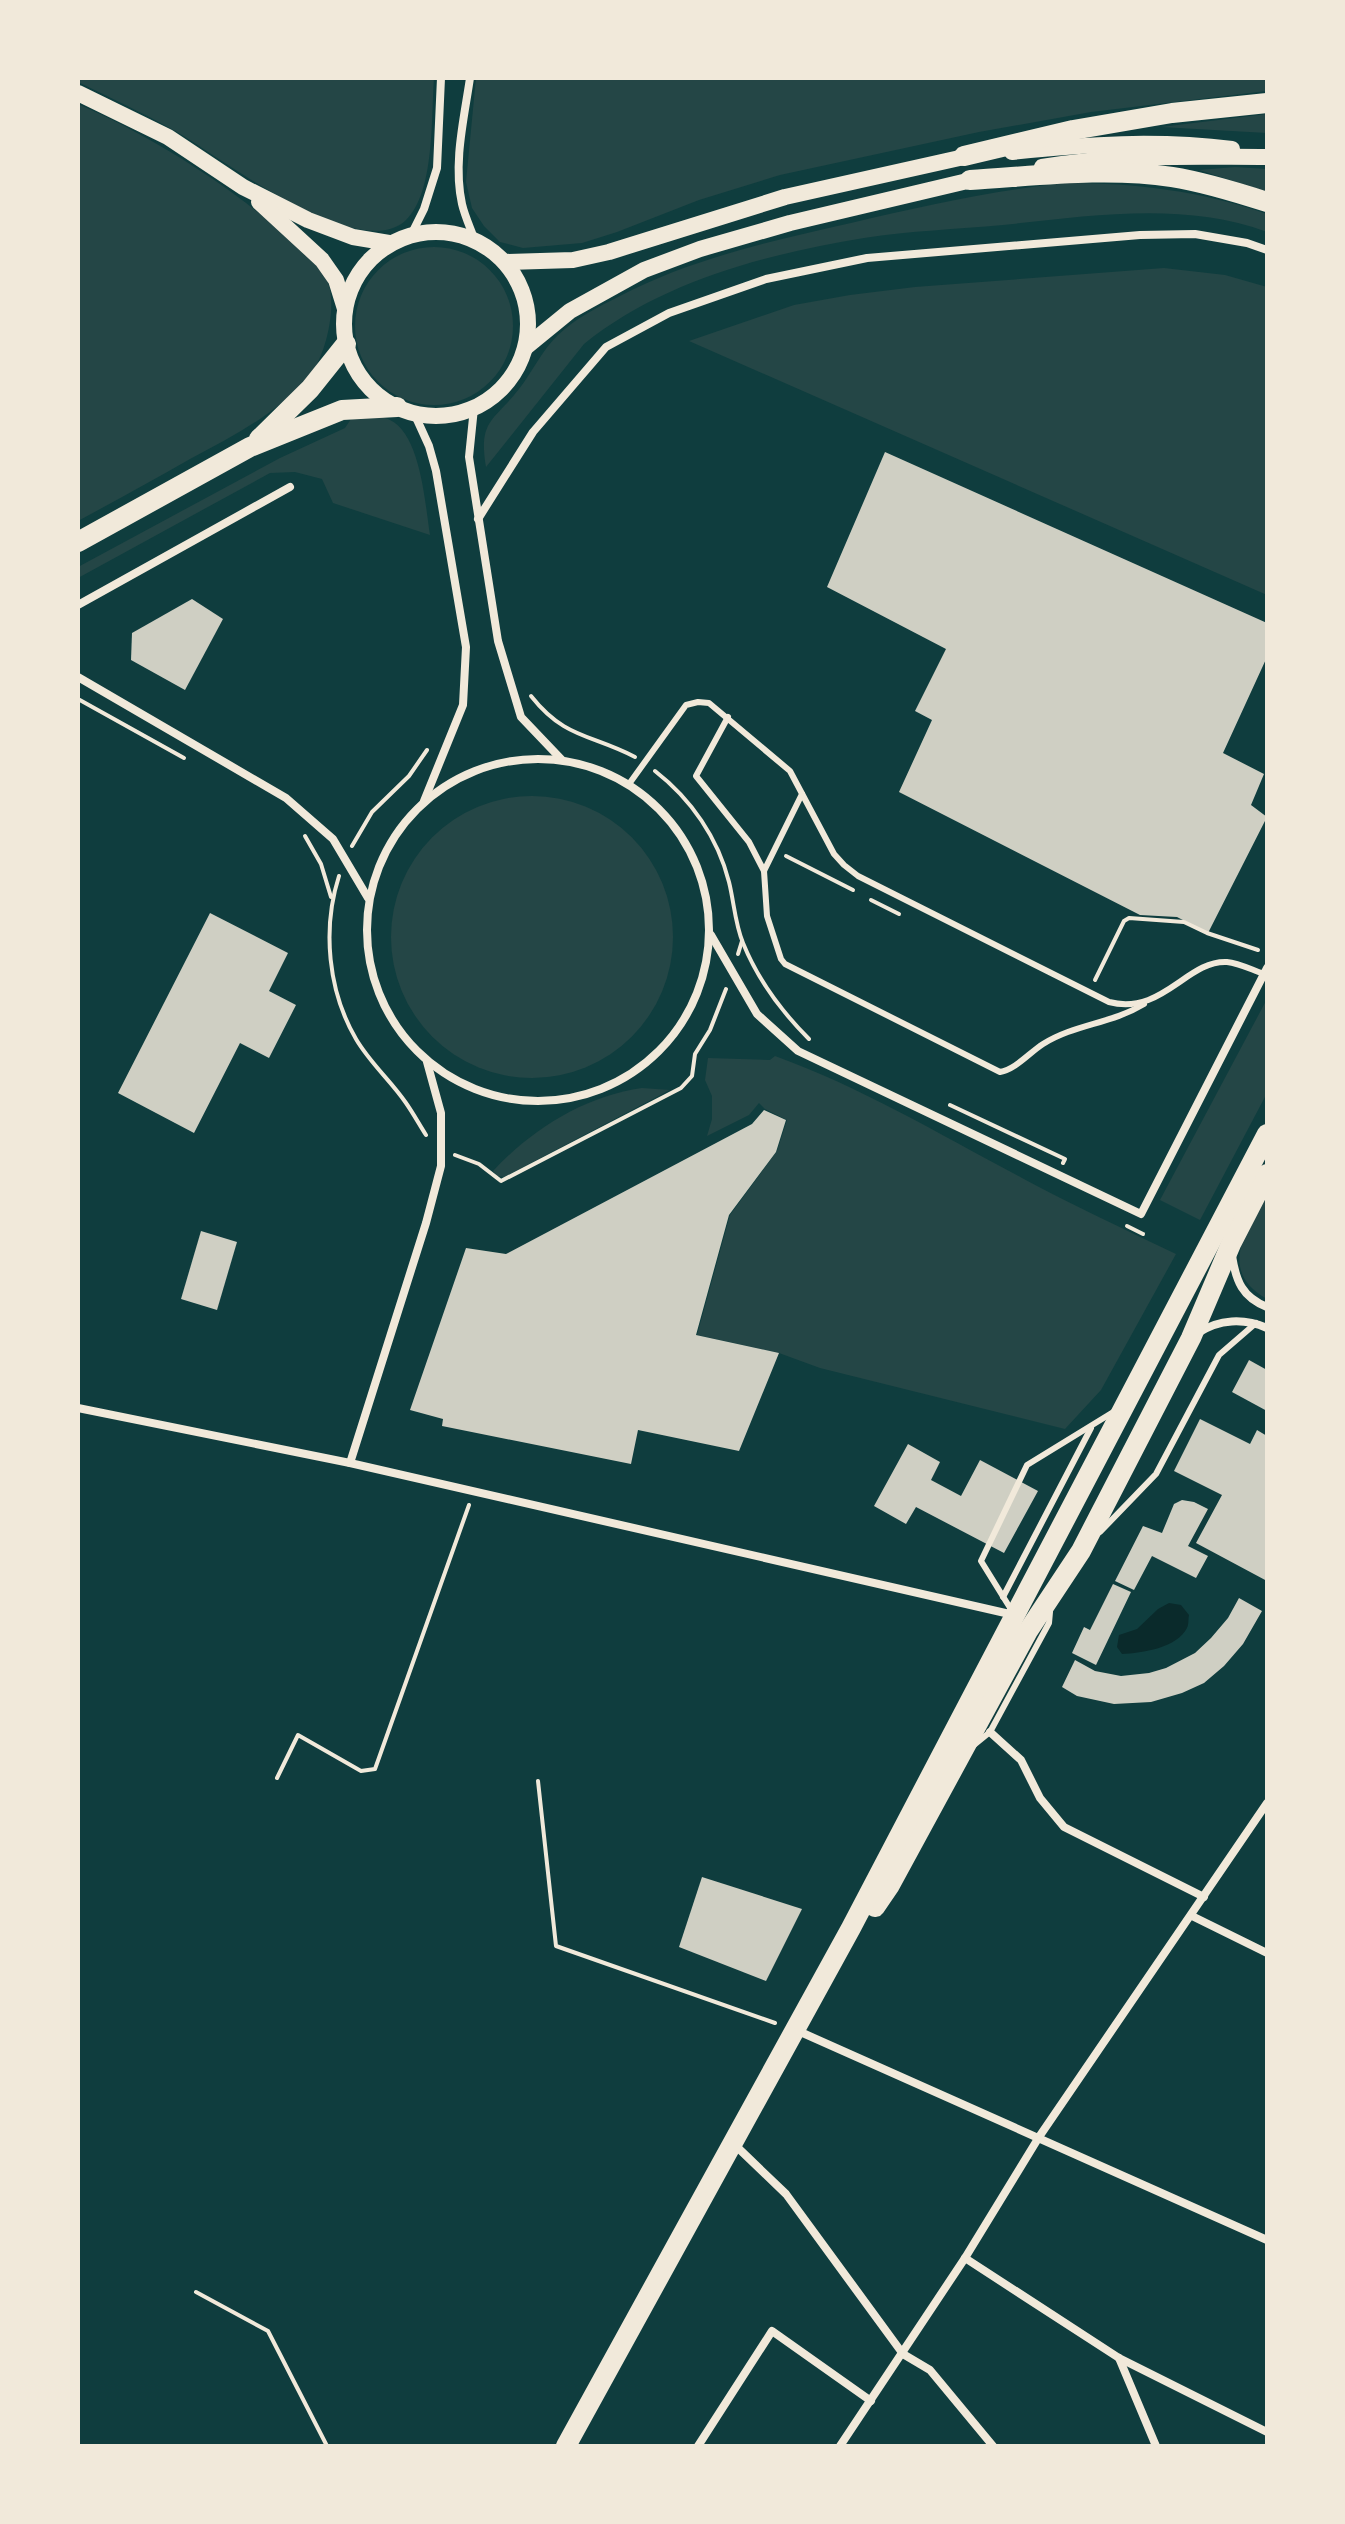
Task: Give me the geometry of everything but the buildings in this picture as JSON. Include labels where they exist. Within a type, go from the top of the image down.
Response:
[{"type":"highway","points":[[964,156],[1073,130],[1172,113],[1267,103]]},
{"type":"highway","points":[[970,180],[1090,172],[1139,173],[1210,185],[1267,202]]},
{"type":"highway","points":[[250,447],[310,389],[346,344]]},
{"type":"highway","points":[[78,542],[250,447],[342,410],[405,410]]},
{"type":"highway","points":[[566,2446],[851,1928],[1267,1134]]},
{"type":"highway","points":[[851,1928],[877,1905],[890,1885],[1028,1631],[1081,1551],[1191,1338],[1231,1244],[1267,1174]]},
{"type":"main road","points":[[78,93],[168,137],[243,187],[331,230],[389,243]]},
{"type":"main road","points":[[505,262],[573,260],[609,252],[785,197],[964,156],[1075,145],[1142,143],[1207,145],[1267,156]]},
{"type":"main road","points":[[526,347],[570,311],[644,270],[700,249],[790,223],[970,180],[1098,159],[1267,156]]},
{"type":"main road","points":[[243,187],[322,260],[336,280],[345,309]]},
{"type":"main road","points":[[442,232],[475,241],[505,262],[522,290],[528,318],[526,347],[515,372],[497,393],[474,408],[446,416],[405,410],[374,392],[356,370],[346,344],[344,326],[345,309],[353,284],[368,262],[389,243],[411,235],[442,232]]},
{"type":"street","points":[[411,235],[424,209],[437,168],[441,78]]},
{"type":"street","points":[[470,78],[459,181],[463,206],[475,241]]},
{"type":"street","points":[[478,519],[533,432],[606,347],[669,313],[766,279],[867,258],[1140,235],[1195,234],[1247,243],[1267,250]]},
{"type":"street","points":[[474,408],[469,457],[498,641],[521,717],[562,760]]},
{"type":"street","points":[[405,410],[429,446],[436,471],[466,647],[463,705],[424,801],[388,845],[368,898],[366,943],[375,987],[396,1028],[426,1061],[473,1090],[527,1102],[582,1096],[633,1074],[674,1037],[701,989],[711,935],[702,876],[674,824],[629,784],[597,768],[562,760],[513,760],[465,774],[424,801]]},
{"type":"street","points":[[78,605],[290,487]]},
{"type":"street","points":[[78,677],[286,798],[333,839],[368,898]]},
{"type":"street","points":[[711,935],[757,1014],[798,1051],[1141,1214],[1265,971]]},
{"type":"street","points":[[350,1463],[441,1166],[441,1113],[426,1061]]},
{"type":"street","points":[[1231,1244],[1235,1277],[1252,1301],[1267,1307]]},
{"type":"street","points":[[1191,1338],[1209,1326],[1224,1321],[1256,1323],[1267,1328]]},
{"type":"street","points":[[78,1408],[475,1490],[1014,1615]]},
{"type":"street","points":[[990,1732],[1021,1760],[1040,1798],[1064,1827],[1204,1897]]},
{"type":"street","points":[[840,2446],[965,2258],[1039,2137],[1267,1803]]},
{"type":"street","points":[[1256,1820],[1267,1825]]},
{"type":"street","points":[[1192,1916],[1267,1953]]},
{"type":"street","points":[[796,2030],[1267,2240]]},
{"type":"street","points":[[733,2144],[786,2194],[903,2354],[930,2370],[993,2446]]},
{"type":"street","points":[[965,2258],[1119,2358],[1267,2432]]},
{"type":"street","points":[[698,2446],[772,2331],[871,2401]]},
{"type":"street","points":[[1119,2358],[1156,2446]]},
{"type":"lane","points":[[629,784],[686,705],[709,703],[790,771],[834,854],[858,876],[1117,1004],[1139,1004],[1154,998]]},
{"type":"lane","points":[[728,717],[696,776],[749,842],[764,871],[767,916],[781,959],[785,964],[1000,1072],[1055,1037],[1115,1019],[1217,963],[1235,963],[1265,971]]},
{"type":"lane","points":[[764,871],[803,793]]},
{"type":"lane","points":[[1081,1551],[1156,1474],[1219,1355],[1256,1323]]},
{"type":"lane","points":[[1014,1615],[981,1561],[1027,1465],[1125,1405]]},
{"type":"lane","points":[[1003,1597],[1092,1425]]},
{"type":"lane","points":[[961,1755],[990,1732],[1049,1623],[1053,1593]]},
{"type":"path","points":[[428,746],[409,776],[372,812],[354,840],[332,898],[330,961],[355,1038],[405,1101],[428,1139],[441,1149],[479,1164],[501,1181],[681,1088],[692,1076],[695,1054],[710,1030],[742,941],[719,852],[678,790],[644,763],[621,750],[576,735],[559,725],[545,714],[525,687]]},
{"type":"path","points":[[78,699],[188,760]]},
{"type":"path","points":[[299,828],[321,864],[332,898]]},
{"type":"path","points":[[780,865],[785,855],[854,891]]},
{"type":"path","points":[[868,898],[908,919]]},
{"type":"path","points":[[1089,992],[1124,921],[1129,918],[1184,922],[1258,950]]},
{"type":"path","points":[[277,1778],[298,1735],[361,1771],[375,1769],[475,1490]]},
{"type":"path","points":[[538,1781],[556,1946],[796,2030]]},
{"type":"path","points":[[196,2292],[268,2331],[327,2446]]},
{"type":"shaded area","points":[[78,78],[434,78],[430,153],[422,191],[406,220],[384,230],[356,229],[324,219],[256,183],[177,132],[78,82]]},
{"type":"shaded area","points":[[476,78],[1267,78],[1267,91],[1091,112],[979,132],[780,175],[699,200],[582,243],[523,248],[500,242],[472,208],[466,182]]},
{"type":"shaded area","points":[[78,104],[163,147],[219,183],[270,222],[315,263],[326,278],[330,288],[331,314],[325,343],[315,367],[283,402],[238,433],[78,521]]},
{"type":"shaded area","points":[[1267,114],[1267,133],[1161,127]]},
{"type":"shaded area","points":[[1235,167],[1267,169],[1267,192],[1199,170]]},
{"type":"shaded area","points":[[1067,183],[1143,187],[1218,199],[1267,214],[1267,232],[1235,222],[1203,217],[1103,215],[881,236],[790,252],[753,262],[717,273],[647,303],[584,344],[486,467],[484,439],[490,422],[519,389],[547,347],[572,323],[620,296],[676,271],[762,244],[959,199]]},
{"type":"shaded area","points":[[434,247],[464,253],[490,270],[507,296],[513,326],[507,356],[490,382],[464,399],[434,405],[404,399],[378,382],[361,356],[355,326],[361,296],[378,270],[404,253]]},
{"type":"shaded area","points":[[1164,268],[1225,275],[1267,287],[1267,595],[689,341],[794,305],[850,295],[915,287]]},
{"type":"shaded area","points":[[353,416],[386,418],[400,428],[409,440],[420,472],[430,535],[333,503],[322,479],[295,472],[270,473],[78,578],[78,567],[280,458],[345,428]]},
{"type":"shaded area","points":[[532,796],[559,799],[586,807],[632,837],[662,883],[670,910],[673,937],[670,964],[662,991],[632,1037],[586,1067],[559,1075],[532,1078],[505,1075],[478,1067],[432,1037],[402,991],[394,964],[391,937],[394,910],[402,883],[432,837],[478,807],[505,799]]},
{"type":"shaded area","points":[[1267,999],[1267,1093],[1200,1220],[1160,1200]]},
{"type":"shaded area","points":[[775,1056],[870,1097],[1060,1198],[1176,1254],[1101,1390],[1065,1429],[820,1368],[779,1353],[697,1335],[730,1215],[777,1151],[787,1120],[759,1103],[749,1115],[707,1136],[712,1119],[712,1096],[705,1080],[708,1058],[770,1060]]},
{"type":"shaded area","points":[[642,1088],[670,1090],[504,1177],[497,1176],[493,1171],[525,1141],[561,1117],[600,1098]]},
{"type":"shaded area","points":[[1267,1190],[1267,1299],[1252,1288],[1243,1275],[1240,1262],[1245,1234]]},
{"type":"shaded area","points":[[1169,1603],[1181,1605],[1189,1615],[1188,1626],[1182,1635],[1158,1648],[1122,1654],[1117,1647],[1119,1635],[1137,1629]]}]
